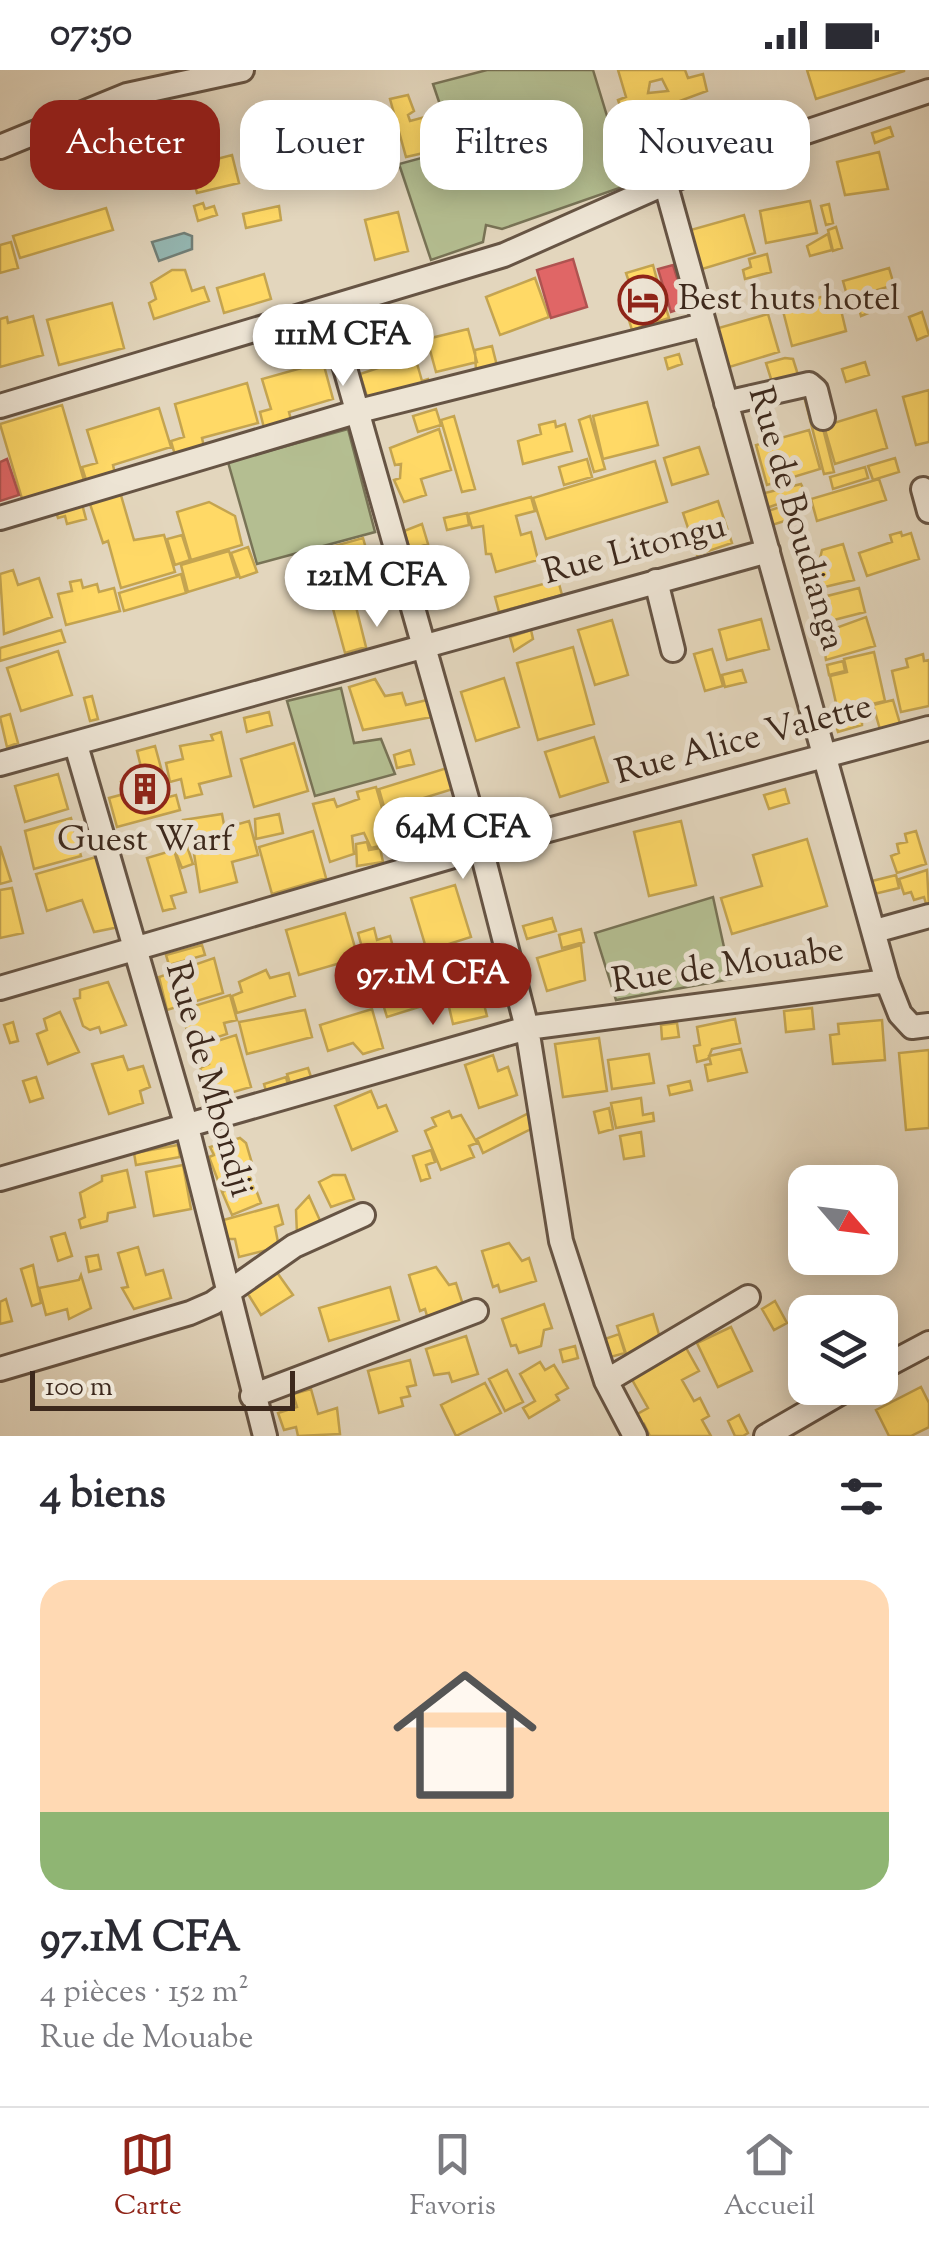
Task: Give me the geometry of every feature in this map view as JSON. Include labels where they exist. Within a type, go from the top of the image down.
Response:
[{"type":"street","points":[[0,147],[127,95],[242,70]]},
{"type":"street","points":[[810,132],[929,92]]},
{"type":"street","points":[[0,406],[504,255],[646,190]]},
{"type":"street","name":"Rue de Boudianga","points":[[666,190],[887,981],[906,1022],[912,1027],[929,1026]]},
{"type":"street","points":[[328,308],[481,848],[526,1028],[561,1241],[606,1381],[635,1436]]},
{"type":"street","points":[[0,518],[358,412],[704,325]]},
{"type":"street","points":[[726,403],[808,384],[816,390],[823,418]]},
{"type":"street","name":"Rue Litongu","points":[[0,764],[768,551]]},
{"type":"street","points":[[656,581],[673,650]]},
{"type":"street","name":"Rue Alice Valette","points":[[0,988],[481,848],[929,728]]},
{"type":"street","name":"Rue de Mbondji","points":[[76,745],[186,1127],[265,1436]]},
{"type":"street","points":[[875,931],[929,916]]},
{"type":"street","name":"Rue de Mouabe","points":[[0,1179],[526,1028],[887,981]]},
{"type":"street","points":[[0,1369],[190,1313],[280,1254],[363,1216]]},
{"type":"street","points":[[606,1381],[748,1297]]},
{"type":"street","points":[[252,1396],[476,1311]]},
{"type":"street","points":[[898,1359],[929,1343]]},
{"type":"street","points":[[766,1436],[820,1405]]},
{"type":"green space","points":[[487,70],[593,70],[603,103],[603,190],[614,190],[502,229],[486,225],[483,242],[431,260],[400,164],[420,158],[420,190],[583,190],[583,100],[438,100],[433,84]]},
{"type":"green space","points":[[348,429],[375,532],[257,564],[228,462]]},
{"type":"green space","points":[[341,688],[354,743],[381,739],[395,774],[315,796],[287,701]]},
{"type":"green space","points":[[713,897],[731,979],[616,1000],[595,933]]},
{"type":"water","points":[[184,233],[192,236],[192,249],[159,261],[152,242]]},
{"type":"building: Logements","points":[[618,70],[685,70],[688,78],[703,74],[707,91],[683,100],[618,100],[626,97]],"holes":[[[662,79],[668,91],[648,93],[650,82]]]},
{"type":"building: Logements","points":[[807,70],[904,70],[904,71],[816,99]]},
{"type":"building: Logements","points":[[408,95],[414,111],[408,115],[410,121],[420,118],[420,154],[406,157],[400,135],[400,100],[390,99]]},
{"type":"building: Logements","points":[[890,127],[893,136],[875,143],[872,133]]},
{"type":"building: Logements","points":[[879,152],[888,189],[845,195],[837,162]]},
{"type":"building: Logements","points":[[232,155],[239,183],[220,188],[220,158]]},
{"type":"building: Logements","points":[[810,201],[817,233],[766,243],[760,211]]},
{"type":"building: Logements","points":[[203,203],[205,209],[214,206],[217,215],[198,221],[194,206]]},
{"type":"building: Logements","points":[[829,204],[833,223],[826,225],[821,206]]},
{"type":"building: Logements","points":[[279,206],[281,220],[246,228],[243,214]]},
{"type":"building: Logements","points":[[106,208],[113,230],[20,258],[13,236]]},
{"type":"building: Logements","points":[[398,212],[408,251],[375,260],[365,220]]},
{"type":"building: Logements","points":[[744,215],[755,253],[699,270],[687,231]]},
{"type":"building: Logements","points":[[836,227],[842,248],[833,251],[828,230]]},
{"type":"building: Logements","points":[[828,234],[832,250],[810,256],[807,246]]},
{"type":"building: Logements","points":[[11,242],[18,268],[0,273],[0,245]]},
{"type":"building: Logements","points":[[767,254],[771,272],[745,279],[743,270],[751,267],[749,259]]},
{"type":"building: Logements","points":[[653,265],[657,280],[631,288],[626,273]]},
{"type":"building: Logements","points":[[889,268],[894,285],[848,299],[843,281]]},
{"type":"building: Logements","points":[[172,270],[185,270],[192,291],[204,287],[209,301],[154,319],[149,303],[156,299],[151,283]]},
{"type":"building: Logements","points":[[264,274],[271,299],[224,313],[217,288]]},
{"type":"building: Logements","points":[[535,278],[549,317],[500,335],[486,297]]},
{"type":"building: Logements","points":[[661,292],[669,318],[632,330],[624,304]]},
{"type":"building: Logements","points":[[837,293],[846,331],[792,346],[782,307]]},
{"type":"building: Logements","points":[[866,298],[871,312],[861,316],[857,301]]},
{"type":"building: Logements","points":[[112,303],[124,348],[59,365],[47,320]]},
{"type":"building: Logements","points":[[922,312],[929,335],[917,340],[909,317]]},
{"type":"building: Logements","points":[[768,314],[779,352],[726,368],[715,329]]},
{"type":"building: Logements","points":[[33,316],[43,355],[0,367],[0,319],[7,317],[8,323]]},
{"type":"building: Logements","points":[[468,329],[477,362],[436,372],[427,339]]},
{"type":"building: Logements","points":[[408,332],[422,381],[428,379],[431,387],[370,406],[360,374],[396,362],[386,338]]},
{"type":"building: Logements","points":[[492,346],[497,366],[476,372],[475,350]]},
{"type":"building: Logements","points":[[679,354],[682,364],[668,369],[665,358]]},
{"type":"building: Logements","points":[[793,359],[799,378],[772,382],[766,363]]},
{"type":"building: Logements","points":[[323,362],[333,399],[289,412],[292,424],[265,432],[260,412],[271,409],[262,379]]},
{"type":"building: Logements","points":[[865,362],[869,375],[846,382],[842,369]]},
{"type":"building: Logements","points":[[247,383],[258,423],[202,438],[204,447],[175,455],[171,441],[184,437],[175,404]]},
{"type":"building: Logements","points":[[929,390],[929,442],[916,445],[903,397]]},
{"type":"building: Logements","points":[[815,397],[834,472],[824,474],[805,400]]},
{"type":"building: Logements","points":[[647,402],[658,445],[603,459],[593,416]]},
{"type":"building: Logements","points":[[62,405],[85,484],[23,502],[0,424]]},
{"type":"building: Logements","points":[[159,408],[171,447],[113,465],[115,474],[87,483],[82,467],[97,463],[87,430]]},
{"type":"building: Logements","points":[[436,409],[441,425],[418,432],[413,416]]},
{"type":"building: Logements","points":[[876,410],[887,448],[835,464],[824,426]]},
{"type":"building: Logements","points":[[454,416],[475,489],[462,492],[441,420]]},
{"type":"building: Logements","points":[[590,416],[605,469],[594,472],[579,420]]},
{"type":"building: Logements","points":[[555,421],[556,427],[565,424],[572,451],[523,464],[518,441],[541,434],[539,425]]},
{"type":"building: Logements","points":[[439,429],[451,470],[421,479],[426,495],[404,502],[394,480],[400,478],[401,464],[395,465],[390,448]]},
{"type":"building: Logements","points":[[809,430],[820,469],[767,485],[756,445]]},
{"type":"building: Logements","points":[[699,447],[708,474],[672,485],[664,458]]},
{"type":"building: Logements","points":[[895,458],[899,472],[873,480],[868,466]]},
{"type":"building: Logements","points":[[587,459],[592,477],[564,485],[559,467]]},
{"type":"building: Logements","points":[[655,461],[667,502],[546,539],[533,498]]},
{"type":"building: Logements","points":[[865,467],[868,478],[833,489],[830,477]]},
{"type":"building: Logements","points":[[879,479],[886,500],[817,521],[811,499]]},
{"type":"building: Logements","points":[[801,484],[806,494],[764,509],[761,494]]},
{"type":"building: Logements","points":[[120,492],[134,540],[164,535],[175,572],[121,588],[108,541],[103,543],[89,501]]},
{"type":"building: Logements","points":[[531,497],[535,511],[516,516],[521,535],[531,532],[538,560],[496,572],[491,554],[486,554],[483,526],[472,528],[468,514]]},
{"type":"building: Logements","points":[[718,501],[732,543],[697,555],[683,513]]},
{"type":"building: Logements","points":[[209,502],[235,516],[242,545],[191,560],[177,512]]},
{"type":"building: Logements","points":[[82,504],[86,519],[67,524],[65,516],[58,518],[56,512]]},
{"type":"building: Logements","points":[[786,505],[791,519],[769,526],[765,512]]},
{"type":"building: Logements","points":[[467,513],[469,525],[447,530],[444,518]]},
{"type":"building: Logements","points":[[422,524],[428,544],[410,550],[404,531]]},
{"type":"building: Logements","points":[[901,532],[902,536],[911,533],[919,559],[867,576],[859,553],[892,542],[890,535]]},
{"type":"building: Logements","points":[[182,535],[190,560],[175,565],[167,539]]},
{"type":"building: Logements","points":[[363,538],[367,552],[320,566],[316,551]]},
{"type":"building: Logements","points":[[843,544],[854,580],[816,589],[810,568],[818,567],[822,550]]},
{"type":"building: Logements","points":[[248,547],[257,572],[240,578],[231,553]]},
{"type":"building: Logements","points":[[229,551],[237,577],[188,592],[181,565]]},
{"type":"building: Logements","points":[[340,561],[344,575],[326,581],[322,566]]},
{"type":"building: Logements","points":[[379,568],[385,592],[369,596],[371,603],[356,607],[366,647],[345,653],[326,583]]},
{"type":"building: Logements","points":[[13,570],[18,585],[39,578],[52,617],[4,634],[0,574]]},
{"type":"building: Logements","points":[[808,570],[812,587],[803,589],[799,573]]},
{"type":"building: Logements","points":[[181,574],[186,593],[124,611],[119,593]]},
{"type":"building: Logements","points":[[81,580],[83,588],[97,584],[99,592],[114,588],[120,611],[66,625],[58,594],[72,591],[70,582]]},
{"type":"building: Logements","points":[[558,580],[562,595],[499,612],[495,597]]},
{"type":"building: Logements","points":[[859,588],[865,612],[830,621],[823,597]]},
{"type":"building: Logements","points":[[866,617],[875,646],[826,660],[822,633]]},
{"type":"building: Logements","points":[[761,619],[769,649],[727,660],[719,630]]},
{"type":"building: Logements","points":[[612,620],[628,675],[595,685],[578,630]]},
{"type":"building: Logements","points":[[61,630],[65,642],[0,661],[0,648]]},
{"type":"building: Logements","points":[[531,630],[533,639],[514,651],[510,637]]},
{"type":"building: Logements","points":[[573,647],[594,724],[538,740],[517,663]]},
{"type":"building: Logements","points":[[712,649],[723,686],[705,691],[694,654]]},
{"type":"building: Logements","points":[[58,651],[72,695],[21,711],[7,668]]},
{"type":"building: Logements","points":[[874,652],[885,701],[838,712],[830,676],[847,672],[844,659]]},
{"type":"building: Logements","points":[[923,654],[924,661],[929,660],[929,706],[901,712],[892,671],[908,667],[906,659]]},
{"type":"building: Logements","points":[[843,661],[845,671],[829,675],[827,665]]},
{"type":"building: Logements","points":[[742,670],[746,682],[725,687],[722,675]]},
{"type":"building: Logements","points":[[504,678],[519,727],[476,741],[461,692]]},
{"type":"building: Logements","points":[[375,679],[385,696],[402,693],[406,705],[427,700],[432,717],[363,730],[349,687]]},
{"type":"building: Logements","points":[[92,696],[98,719],[90,721],[84,698]]},
{"type":"building: Logements","points":[[893,700],[901,727],[881,733],[873,705]]},
{"type":"building: Logements","points":[[269,712],[272,725],[247,732],[244,718]]},
{"type":"building: Logements","points":[[10,714],[18,743],[7,747],[0,717]]},
{"type":"building: Logements","points":[[862,714],[862,725],[838,732],[834,719]]},
{"type":"building: Logements","points":[[221,732],[231,776],[199,784],[202,794],[185,798],[181,779],[170,782],[166,763],[183,759],[180,746],[213,740],[211,735]]},
{"type":"building: Logements","points":[[594,737],[608,782],[560,797],[545,752]]},
{"type":"building: Logements","points":[[294,743],[308,791],[254,807],[241,759]]},
{"type":"building: Logements","name":"Guest Warf","points":[[155,746],[169,797],[176,795],[180,810],[117,827],[109,798],[124,794],[121,782],[136,778],[138,785],[143,775],[137,751]]},
{"type":"building: Logements","points":[[410,750],[414,764],[397,768],[394,755]]},
{"type":"building: Logements","points":[[447,768],[453,789],[385,810],[379,789]]},
{"type":"building: Logements","points":[[58,774],[68,809],[25,822],[15,786]]},
{"type":"building: Logements","points":[[376,787],[392,843],[371,848],[364,833],[352,836],[354,854],[330,862],[313,804],[334,799],[337,807],[359,799],[357,792]]},
{"type":"building: Logements","points":[[785,789],[789,803],[769,809],[764,795]]},
{"type":"building: Logements","points":[[222,814],[225,830],[187,838],[183,820]]},
{"type":"building: Logements","points":[[279,814],[283,833],[256,839],[255,819]]},
{"type":"building: Logements","points":[[71,818],[81,856],[34,869],[25,831]]},
{"type":"building: Logements","points":[[249,821],[258,855],[232,862],[237,882],[200,892],[193,847],[231,837],[228,827]]},
{"type":"building: Logements","points":[[681,821],[696,885],[649,896],[634,832]]},
{"type":"building: Logements","points":[[449,830],[454,850],[399,865],[393,845]]},
{"type":"building: Logements","points":[[313,831],[326,878],[272,894],[259,847]]},
{"type":"building: Logements","points":[[916,831],[926,864],[897,873],[891,856],[899,853],[897,844],[907,842],[905,834]]},
{"type":"building: Logements","points":[[807,839],[827,906],[732,934],[721,898],[762,886],[753,855]]},
{"type":"building: Logements","points":[[367,842],[369,850],[380,848],[383,862],[357,866],[356,844]]},
{"type":"building: Logements","points":[[0,846],[11,881],[0,884]]},
{"type":"building: Logements","points":[[187,846],[193,864],[182,868],[175,851]]},
{"type":"building: Logements","points":[[174,850],[186,892],[171,896],[175,908],[163,911],[147,858]]},
{"type":"building: Logements","points":[[96,857],[119,927],[94,932],[82,900],[47,911],[36,874]]},
{"type":"building: Logements","points":[[927,870],[927,907],[924,897],[914,900],[911,892],[904,894],[899,879]]},
{"type":"building: Logements","points":[[896,875],[899,888],[870,895],[868,882]]},
{"type":"building: Logements","points":[[455,885],[471,937],[427,951],[411,898]]},
{"type":"building: Logements","points":[[12,888],[23,933],[0,938],[0,890]]},
{"type":"building: Logements","points":[[345,913],[358,958],[299,975],[286,930]]},
{"type":"building: Logements","points":[[552,918],[556,931],[527,939],[523,926]]},
{"type":"building: Logements","points":[[374,928],[377,940],[390,936],[397,961],[402,959],[406,971],[377,979],[375,971],[369,973],[358,933]]},
{"type":"building: Logements","points":[[581,929],[584,942],[562,948],[559,935]]},
{"type":"building: Logements","points":[[202,945],[205,955],[169,965],[166,955]]},
{"type":"building: Logements","points":[[581,945],[585,980],[547,991],[537,958]]},
{"type":"building: Logements","points":[[214,958],[223,993],[167,1010],[159,977]]},
{"type":"building: Logements","points":[[474,965],[487,1016],[453,1024],[441,973]]},
{"type":"building: Logements","points":[[266,970],[270,978],[289,973],[295,996],[237,1013],[232,996],[242,992],[239,982]]},
{"type":"building: Logements","points":[[363,972],[366,983],[348,987],[346,976]]},
{"type":"building: Logements","points":[[424,976],[432,1003],[387,1017],[379,991]]},
{"type":"building: Logements","points":[[108,982],[126,1025],[101,1033],[99,1027],[90,1030],[83,1026],[74,999],[80,998],[80,990]]},
{"type":"building: Logements","points":[[230,995],[237,1020],[224,1023],[227,1034],[203,1042],[200,1031],[188,1034],[181,1010]]},
{"type":"building: Logements","points":[[812,1008],[814,1029],[786,1032],[784,1011]]},
{"type":"building: Logements","points":[[372,1009],[383,1048],[363,1054],[353,1043],[328,1051],[320,1025]]},
{"type":"building: Logements","points":[[305,1010],[312,1037],[247,1054],[239,1022]]},
{"type":"building: Logements","points":[[60,1012],[79,1052],[48,1064],[37,1034],[47,1030],[44,1019]]},
{"type":"building: Logements","points":[[735,1019],[740,1043],[712,1049],[708,1059],[697,1062],[697,1027]]},
{"type":"building: Logements","points":[[882,1020],[885,1060],[833,1064],[830,1035],[839,1034],[838,1024]]},
{"type":"building: Logements","points":[[13,1022],[18,1041],[10,1043],[4,1025]]},
{"type":"building: Logements","points":[[677,1023],[679,1037],[662,1039],[661,1025]]},
{"type":"building: Logements","points":[[236,1035],[251,1087],[209,1099],[200,1068],[209,1064],[204,1045]]},
{"type":"building: Logements","points":[[599,1038],[607,1091],[563,1097],[555,1044]]},
{"type":"building: Logements","points":[[741,1049],[747,1072],[708,1081],[705,1065],[711,1064],[709,1056]]},
{"type":"building: Logements","points":[[929,1050],[929,1128],[906,1130],[899,1053]]},
{"type":"building: Logements","points":[[649,1054],[654,1083],[612,1089],[608,1060]]},
{"type":"building: Logements","points":[[493,1055],[498,1071],[508,1067],[517,1095],[479,1108],[465,1065]]},
{"type":"building: Logements","points":[[123,1056],[128,1070],[143,1066],[150,1087],[140,1091],[143,1103],[109,1114],[92,1064]]},
{"type":"building: Logements","points":[[308,1068],[311,1077],[290,1083],[287,1074]]},
{"type":"building: Logements","points":[[36,1077],[43,1098],[30,1102],[23,1081]]},
{"type":"building: Logements","points":[[286,1077],[288,1085],[266,1091],[264,1084]]},
{"type":"building: Logements","points":[[690,1081],[692,1090],[670,1095],[668,1086]]},
{"type":"building: Logements","points":[[371,1091],[378,1108],[386,1105],[397,1131],[352,1150],[335,1106]]},
{"type":"building: Logements","points":[[641,1098],[643,1115],[653,1113],[654,1121],[616,1128],[611,1103]]},
{"type":"building: Logements","points":[[609,1108],[613,1129],[599,1133],[594,1112]]},
{"type":"building: Logements","points":[[449,1111],[452,1118],[461,1115],[477,1143],[469,1146],[474,1157],[441,1170],[425,1131],[436,1126],[432,1118]]},
{"type":"building: Logements","points":[[531,1112],[537,1126],[483,1153],[477,1139]]},
{"type":"building: Logements","points":[[641,1132],[644,1156],[624,1159],[620,1136]]},
{"type":"building: Logements","points":[[240,1138],[246,1143],[254,1170],[251,1179],[222,1191],[209,1157],[214,1155],[210,1147]]},
{"type":"building: Logements","points":[[178,1145],[180,1157],[136,1165],[134,1153]]},
{"type":"building: Logements","points":[[431,1150],[435,1162],[426,1165],[430,1178],[421,1181],[413,1156]]},
{"type":"building: Logements","points":[[183,1165],[191,1209],[154,1216],[146,1172]]},
{"type":"building: Logements","points":[[127,1170],[135,1207],[108,1213],[107,1221],[81,1228],[79,1220],[85,1217],[80,1193],[102,1181],[102,1176]]},
{"type":"building: Logements","points":[[333,1175],[345,1175],[354,1199],[331,1207],[319,1182]]},
{"type":"building: Logements","points":[[252,1179],[261,1203],[232,1215],[222,1192]]},
{"type":"building: Logements","points":[[309,1196],[322,1225],[297,1235],[296,1210]]},
{"type":"building: Logements","points":[[278,1205],[283,1224],[275,1227],[279,1247],[239,1257],[235,1239],[223,1239],[220,1221]]},
{"type":"building: Logements","points":[[65,1233],[72,1256],[58,1261],[51,1237]]},
{"type":"building: Logements","points":[[509,1243],[522,1261],[529,1258],[536,1281],[500,1292],[498,1285],[493,1287],[482,1251]]},
{"type":"building: Logements","points":[[138,1247],[146,1275],[163,1270],[171,1298],[134,1309],[122,1288],[128,1287],[118,1253]]},
{"type":"building: Logements","points":[[98,1255],[101,1269],[89,1272],[86,1257]]},
{"type":"building: Logements","points":[[33,1265],[41,1303],[32,1306],[21,1269]]},
{"type":"building: Logements","points":[[436,1267],[449,1285],[456,1283],[463,1305],[427,1316],[425,1309],[420,1311],[409,1275]]},
{"type":"building: Logements","points":[[276,1271],[293,1295],[261,1315],[248,1294]]},
{"type":"building: Logements","points":[[81,1275],[91,1308],[69,1319],[67,1309],[46,1315],[39,1288],[79,1280]]},
{"type":"building: Logements","points":[[390,1287],[399,1320],[329,1341],[319,1308]]},
{"type":"building: Logements","points":[[6,1299],[12,1321],[0,1324],[0,1302]]},
{"type":"building: Logements","points":[[775,1301],[787,1323],[774,1330],[762,1309]]},
{"type":"building: Logements","points":[[544,1304],[552,1328],[544,1330],[541,1346],[519,1353],[516,1345],[511,1346],[502,1319]]},
{"type":"building: Logements","points":[[653,1314],[660,1338],[646,1343],[648,1350],[627,1357],[617,1326]]},
{"type":"building: Logements","points":[[731,1327],[752,1371],[718,1387],[697,1343]]},
{"type":"building: Logements","points":[[619,1334],[625,1353],[607,1358],[602,1340]]},
{"type":"building: Logements","points":[[466,1336],[478,1374],[452,1382],[449,1373],[434,1375],[426,1349]]},
{"type":"building: Logements","points":[[575,1346],[578,1358],[563,1362],[560,1350]]},
{"type":"building: Logements","points":[[685,1346],[699,1371],[682,1380],[694,1401],[700,1398],[709,1416],[702,1420],[711,1436],[650,1436],[644,1424],[638,1427],[632,1417],[648,1408],[630,1376]]},
{"type":"building: Logements","points":[[410,1360],[416,1385],[407,1387],[410,1396],[401,1398],[403,1406],[379,1413],[368,1371]]},
{"type":"building: Logements","points":[[540,1362],[545,1370],[554,1365],[568,1388],[556,1395],[559,1400],[529,1418],[523,1408],[535,1401],[520,1374]]},
{"type":"building: Logements","points":[[507,1370],[523,1402],[505,1411],[489,1379]]},
{"type":"building: Logements","points":[[485,1383],[501,1413],[456,1436],[441,1405]]},
{"type":"building: Logements","points":[[921,1387],[929,1403],[929,1427],[911,1436],[889,1436],[876,1410],[898,1405],[898,1399]]},
{"type":"building: Logements","points":[[311,1389],[318,1414],[337,1408],[340,1434],[298,1436],[296,1427],[284,1430],[278,1413],[297,1407],[293,1394]]},
{"type":"building: Logements","points":[[739,1415],[748,1433],[735,1436],[728,1421]]},
{"type":"building: Commerces","points":[[573,259],[587,307],[551,318],[537,270]]},
{"type":"building: Commerces","points":[[673,265],[686,307],[671,312],[658,269]]},
{"type":"building: Commerces","points":[[7,459],[19,495],[0,501],[0,462]]},
{"type":"place","name":"Best huts hotel","points":[[643,300]]},
{"type":"place","name":"Guest Warf","points":[[145,789]]}]
